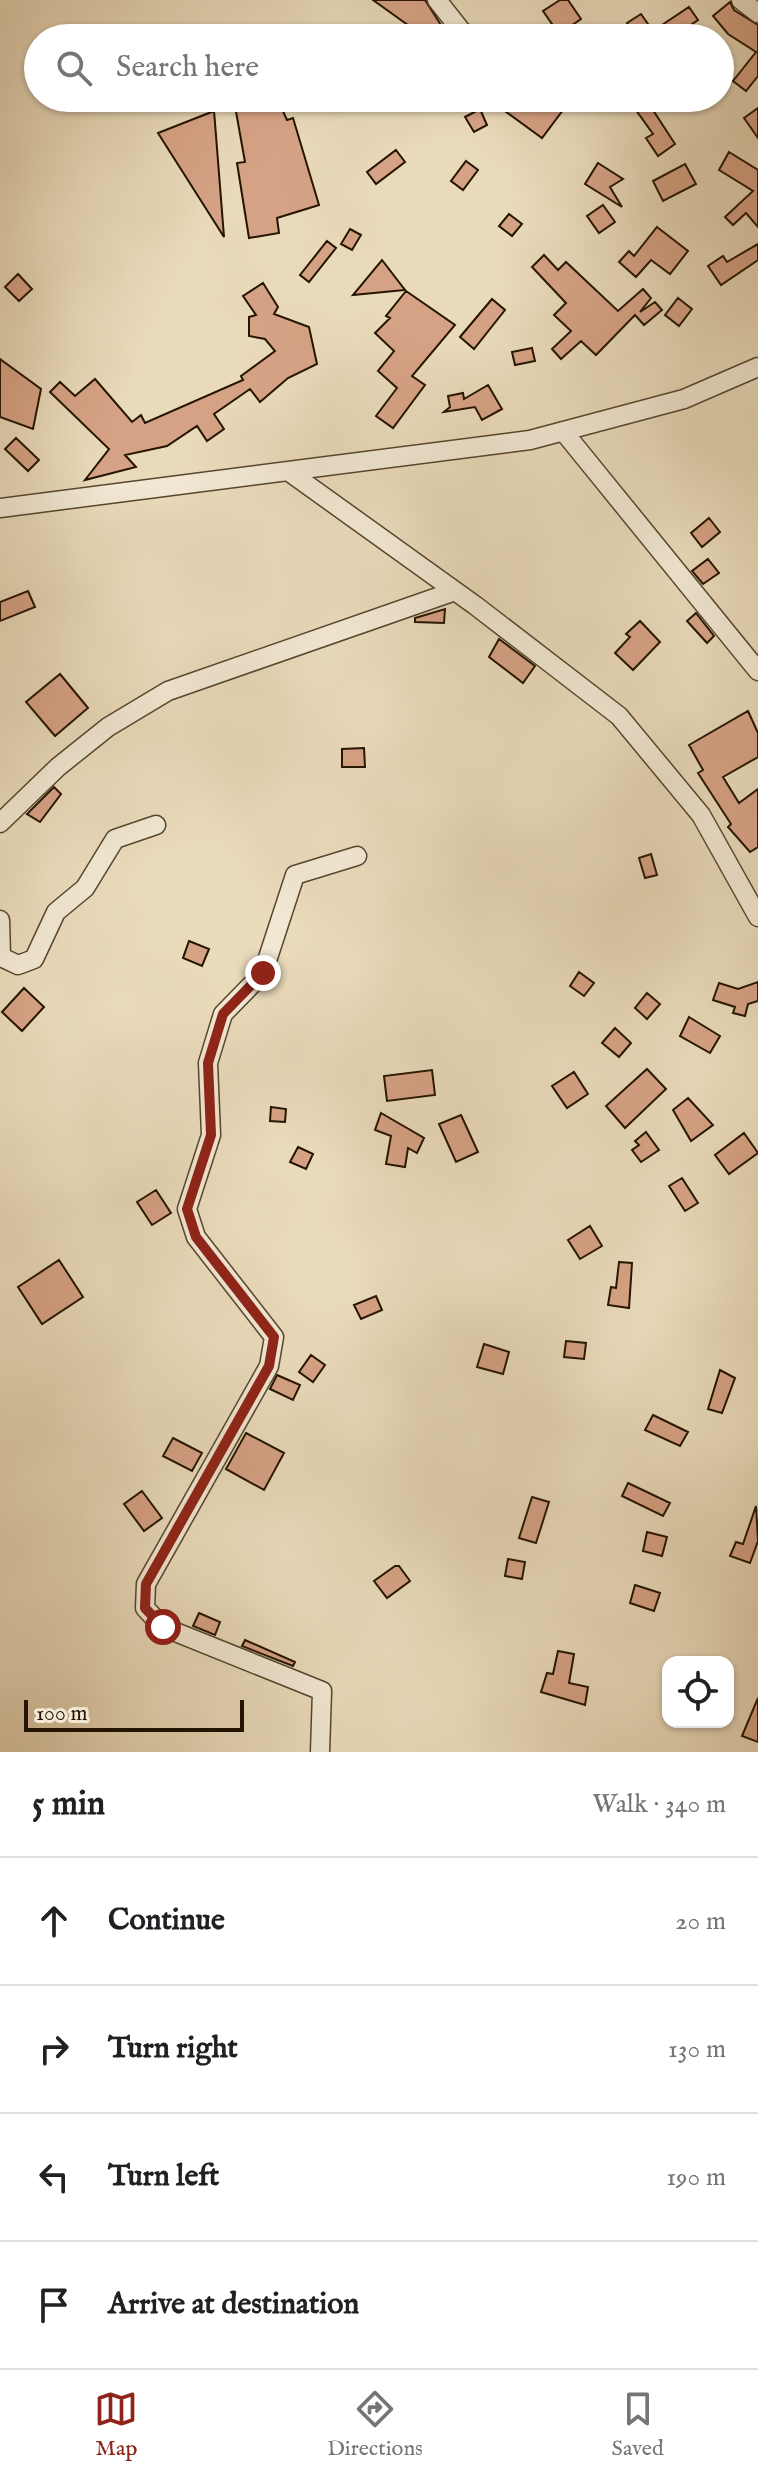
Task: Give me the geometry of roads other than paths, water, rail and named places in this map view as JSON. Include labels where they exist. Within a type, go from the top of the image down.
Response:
[{"type":"street","points":[[437,0],[456,24]]},
{"type":"street","points":[[741,0],[758,13]]},
{"type":"street","points":[[0,508],[530,440],[684,399],[758,367]]},
{"type":"street","points":[[563,431],[758,671]]},
{"type":"street","points":[[288,471],[455,591],[619,716],[701,815],[758,917]]},
{"type":"street","points":[[0,823],[58,767],[108,727],[168,691],[455,591]]},
{"type":"street","points":[[0,920],[1,957],[18,965],[34,959],[56,912],[85,888],[115,839],[156,825]]},
{"type":"street","points":[[320,1752],[322,1691],[163,1627],[145,1608],[146,1584],[269,1366],[274,1337],[196,1237],[187,1209],[211,1135],[208,1063],[223,1014],[263,973],[295,875],[357,856]]}]
